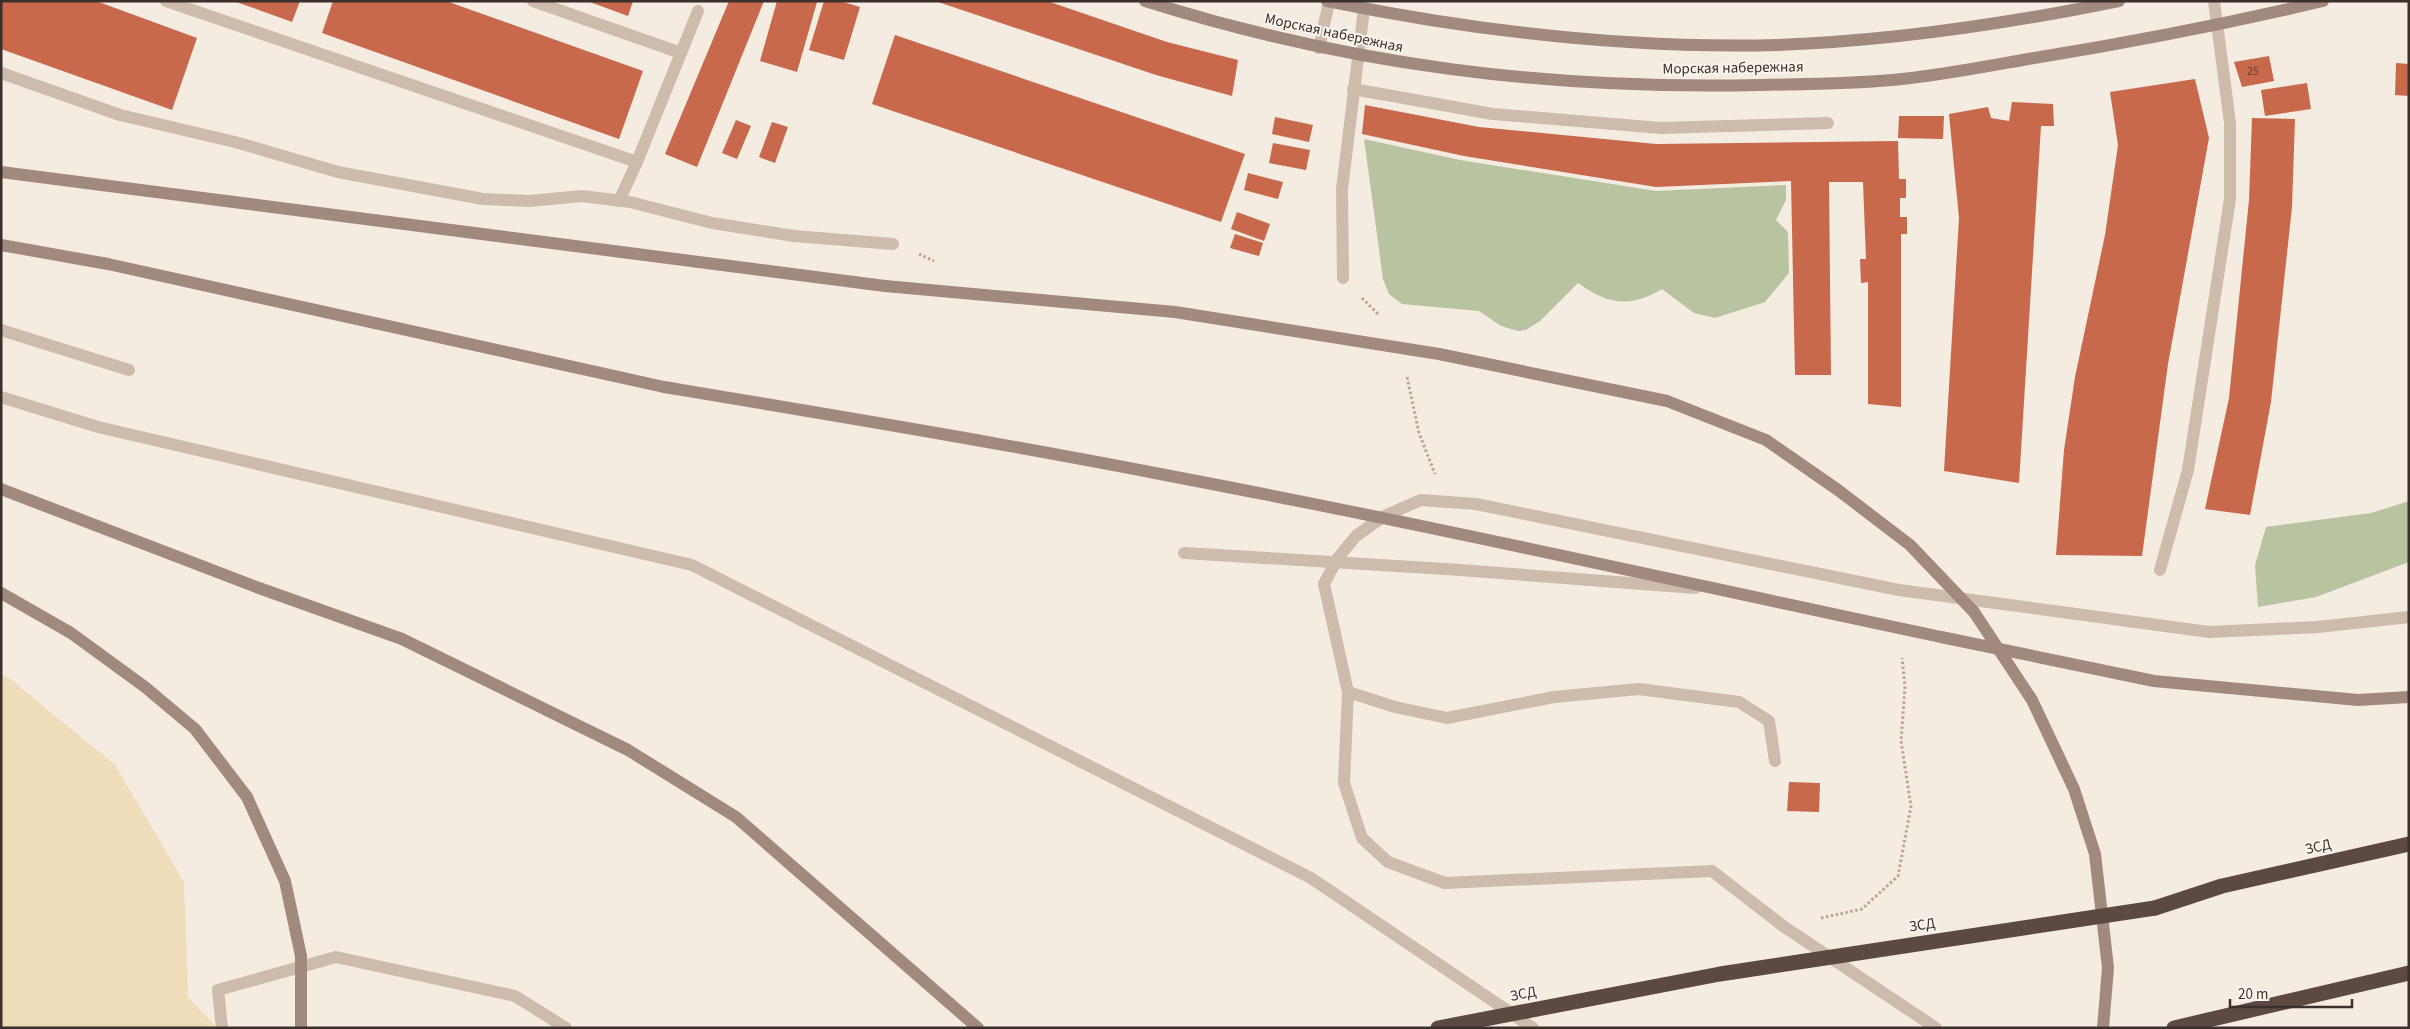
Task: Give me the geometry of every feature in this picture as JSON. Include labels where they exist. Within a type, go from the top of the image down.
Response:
[{"type":"highway","name":"ЗСД","points":[[1438,1028],[1720,974],[2155,908],[2222,886],[2409,844]]},
{"type":"highway","points":[[2174,1028],[2409,972]]},
{"type":"main road","name":"Морская набережная","points":[[1145,1],[1277,39],[1357,56],[1440,70],[1531,80],[1626,85],[1824,84],[1892,80],[2116,45],[2217,26],[2322,1]]},
{"type":"main road","name":"Морская набережная","points":[[1328,1],[1364,9],[1565,38],[1668,44],[1776,45],[1929,33],[2119,1]]},
{"type":"main road","points":[[1,172],[885,286],[1175,312],[1439,354],[1667,401],[1766,440],[1838,490],[1910,545],[1974,612],[2032,700],[2074,789],[2095,854],[2108,968],[2103,1028]]},
{"type":"main road","points":[[1,245],[108,264],[664,387],[989,441],[1180,478],[2154,681],[2358,700],[2409,698]]},
{"type":"main road","points":[[1,489],[259,588],[402,639],[628,750],[736,816],[978,1028]]},
{"type":"main road","points":[[1,593],[71,633],[145,687],[195,729],[248,797],[286,881],[301,956],[302,1028]]},
{"type":"lane","points":[[166,1],[637,162]]},
{"type":"lane","points":[[533,1],[681,53]]},
{"type":"lane","points":[[1319,48],[1328,1]]},
{"type":"lane","points":[[2160,570],[2188,470],[2230,199],[2230,123],[2214,1]]},
{"type":"lane","points":[[1343,278],[1342,189],[1364,9]]},
{"type":"lane","points":[[619,201],[637,162],[698,11]]},
{"type":"lane","points":[[1,73],[120,115],[235,142],[338,172],[483,199],[529,202],[582,196],[619,201],[712,223],[794,236],[893,244]]},
{"type":"lane","points":[[1353,89],[1493,114],[1661,128],[1828,123]]},
{"type":"lane","points":[[1,330],[130,370]]},
{"type":"lane","points":[[1,396],[98,427],[692,565],[1311,878],[1533,1028]]},
{"type":"lane","points":[[1936,1028],[1783,926],[1712,871],[1445,882],[1388,862],[1362,838],[1344,783],[1348,692],[1324,584],[1337,559],[1356,536],[1384,516],[1421,500],[1476,504],[1899,590],[2209,632],[2318,627],[2409,617]]},
{"type":"lane","points":[[1184,553],[1446,569],[1719,590]]},
{"type":"lane","points":[[1348,692],[1395,707],[1447,718],[1554,697],[1639,689],[1739,702],[1769,721],[1775,761]]},
{"type":"lane","points":[[222,1028],[218,990],[336,957],[516,996],[566,1028]]},
{"type":"path","points":[[1343,278],[1380,317]]},
{"type":"path","points":[[1405,372],[1419,433],[1436,474],[1476,504]]},
{"type":"path","points":[[1783,926],[1862,909],[1898,876],[1911,806],[1901,741],[1905,687],[1901,648]]},
{"type":"green space","points":[[1364,139],[1460,160],[1656,191],[1786,185],[1786,200],[1776,220],[1788,232],[1789,273],[1765,302],[1715,318],[1694,313],[1662,289],[1640,299],[1619,301],[1599,296],[1578,283],[1540,321],[1526,330],[1518,331],[1501,326],[1479,311],[1402,304],[1389,294],[1383,279]]},
{"type":"green space","points":[[2409,501],[2409,562],[2316,597],[2258,607],[2255,565],[2266,527],[2371,513]]},
{"type":"sand","points":[[1,675],[9,678],[115,765],[184,882],[188,997],[217,1028],[1,1028]]},
{"type":"building","points":[[1,1],[96,1],[197,38],[172,110],[1,49]]},
{"type":"building","points":[[234,1],[300,1],[292,22]]},
{"type":"building","points":[[333,1],[446,1],[643,71],[619,139],[322,33]]},
{"type":"building","points":[[587,1],[633,1],[628,16]]},
{"type":"building","points":[[729,1],[764,1],[697,167],[665,154]]},
{"type":"building","points":[[777,1],[817,2],[797,72],[760,61]]},
{"type":"building","points":[[824,1],[840,1],[860,7],[844,60],[809,50]]},
{"type":"building","points":[[1047,1],[1167,42],[1238,60],[1232,96],[1156,75],[938,2]]},
{"type":"building","points":[[895,35],[1245,154],[1221,222],[872,104]]},
{"type":"building","points":[[2269,56],[2274,81],[2242,87],[2234,62]]},
{"type":"building","points":[[2396,63],[2409,64],[2409,96],[2395,95]]},
{"type":"building","points":[[2195,79],[2209,138],[2168,364],[2142,556],[2056,555],[2064,450],[2075,377],[2105,235],[2118,145],[2110,92]]},
{"type":"building","points":[[2307,83],[2311,109],[2265,116],[2261,90]]},
{"type":"building","points":[[2012,102],[2053,104],[2054,126],[2041,126],[2019,483],[1944,471],[1959,218],[1949,114],[1988,107],[1991,118],[2009,121]]},
{"type":"building","points":[[1365,105],[1479,127],[1656,144],[1898,141],[1899,179],[1906,179],[1906,198],[1900,198],[1900,217],[1907,217],[1907,234],[1901,234],[1901,407],[1868,404],[1868,282],[1861,283],[1860,259],[1866,259],[1863,182],[1829,182],[1831,375],[1795,375],[1791,181],[1656,187],[1464,156],[1362,134]]},
{"type":"building","points":[[1899,116],[1944,116],[1943,139],[1898,138]]},
{"type":"building","points":[[1275,117],[1313,125],[1309,142],[1272,134]]},
{"type":"building","points":[[2252,118],[2295,119],[2292,207],[2271,402],[2250,515],[2205,509],[2229,398],[2249,200]]},
{"type":"building","points":[[736,120],[751,126],[737,159],[722,153]]},
{"type":"building","points":[[772,122],[788,127],[775,163],[759,157]]},
{"type":"building","points":[[1273,143],[1310,150],[1306,170],[1269,163]]},
{"type":"building","points":[[1248,173],[1283,182],[1278,199],[1244,190]]},
{"type":"building","points":[[1237,212],[1270,224],[1264,241],[1231,229]]},
{"type":"building","points":[[1235,234],[1263,243],[1259,256],[1230,248]]},
{"type":"building","points":[[1789,782],[1820,783],[1819,812],[1787,811]]}]
